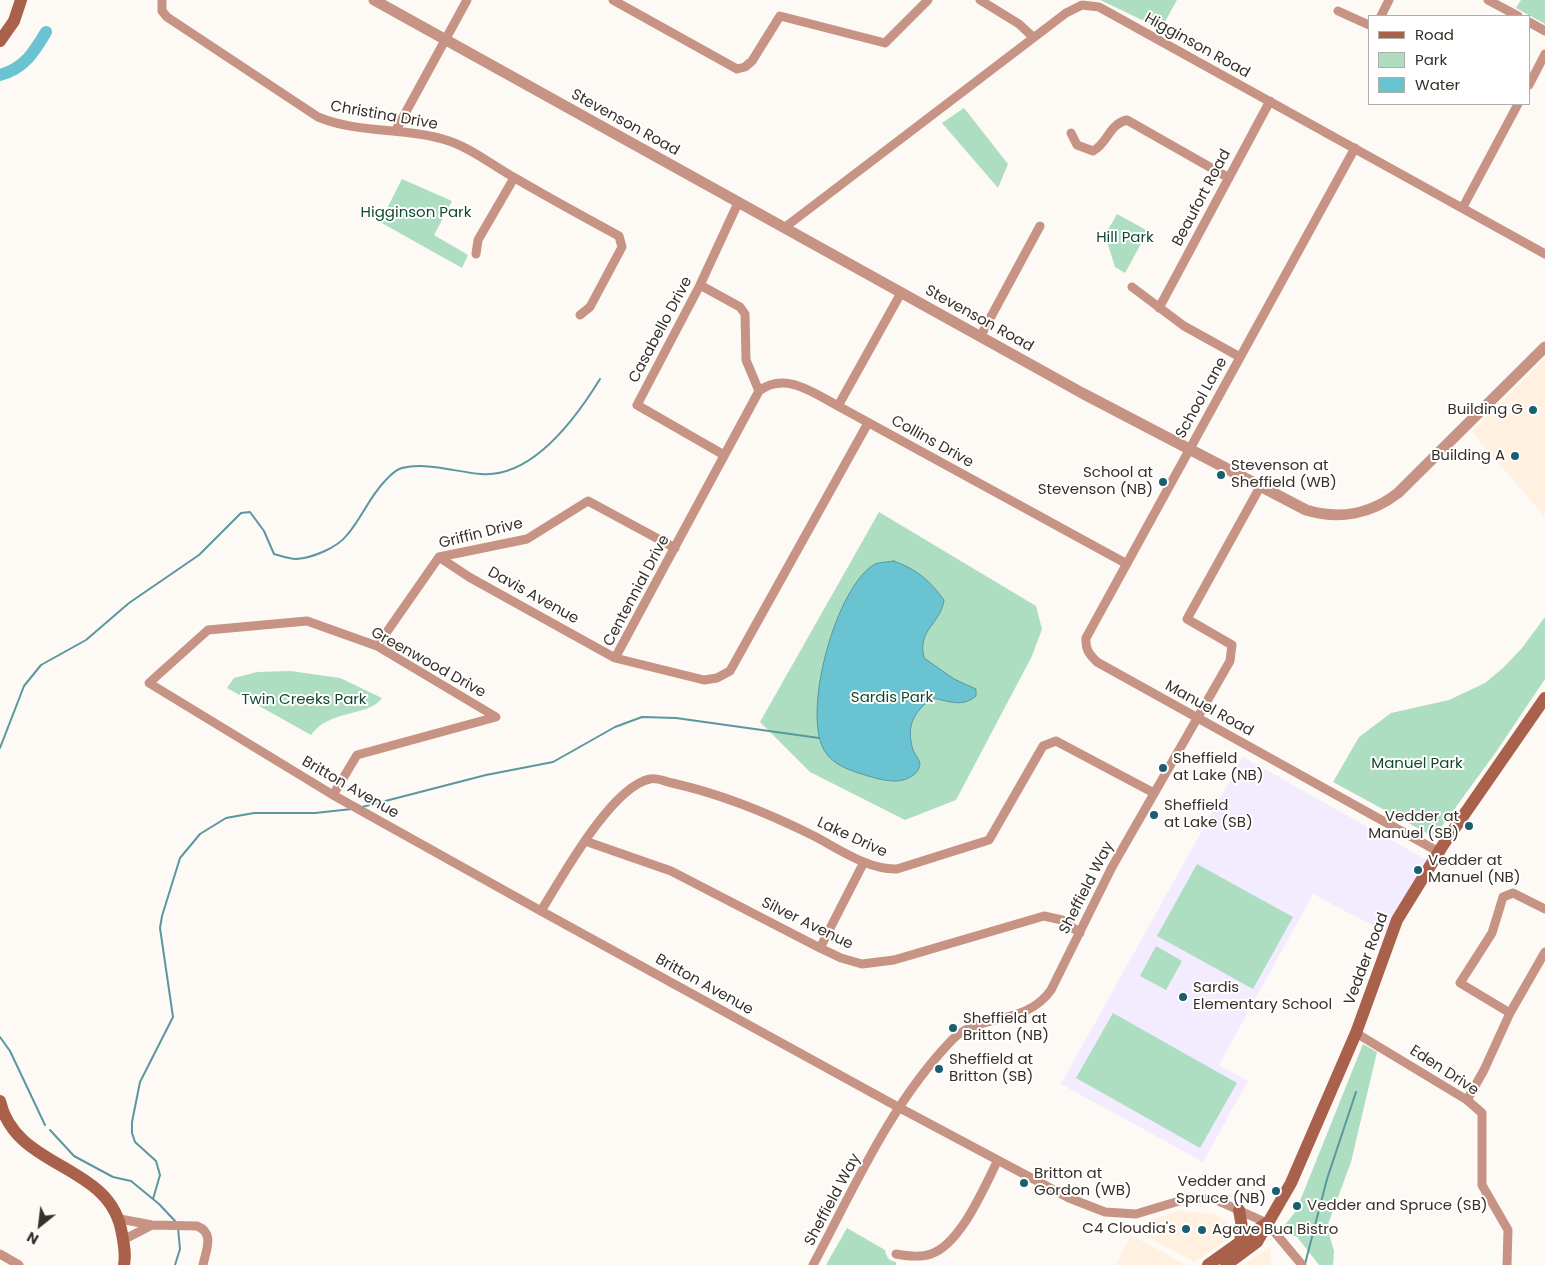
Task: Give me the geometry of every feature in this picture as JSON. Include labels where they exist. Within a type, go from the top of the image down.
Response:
[{"type":"main road","points":[[0,40],[14,21],[21,0]]},
{"type":"main road","name":"Vedder Road","points":[[1226,1265],[1257,1242],[1291,1183],[1356,1033],[1397,920],[1439,852],[1545,698]]},
{"type":"main road","points":[[1,1109],[20,1140],[85,1180],[110,1200],[120,1220],[126,1257],[124,1265]]},
{"type":"main road","points":[[1239,1210],[1242,1227],[1240,1242]]},
{"type":"main road","name":"Vedder Road","points":[[1208,1265],[1267,1223]]},
{"type":"street","name":"Christina Drive","points":[[162,0],[162,10],[167,17],[318,118],[341,125],[396,130],[455,144],[468,149],[514,178],[619,236],[622,241],[622,247],[590,307],[580,315]]},
{"type":"street","name":"Stevenson Road","points":[[374,0],[980,337],[1292,504],[1315,513],[1342,515],[1376,507],[1398,493],[1545,347]]},
{"type":"street","points":[[396,130],[467,0]]},
{"type":"street","points":[[614,0],[737,68],[745,68],[752,61],[780,16],[885,43],[928,0]]},
{"type":"street","points":[[980,0],[1019,24],[1032,37]]},
{"type":"street","points":[[1382,15],[1389,0]]},
{"type":"street","points":[[1488,0],[1516,15]]},
{"type":"street","name":"Higginson Road","points":[[784,228],[1032,37],[1076,7],[1088,5],[1099,7],[1545,254]]},
{"type":"street","points":[[1338,11],[1368,25]]},
{"type":"street","points":[[1530,23],[1545,31]]},
{"type":"street","points":[[1530,82],[1545,54]]},
{"type":"street","name":"Beaufort Road","points":[[1159,308],[1270,102]]},
{"type":"street","points":[[1463,207],[1515,105]]},
{"type":"street","points":[[1071,133],[1077,145],[1093,151],[1098,149],[1115,125],[1127,120],[1229,178]]},
{"type":"street","name":"School Lane","points":[[1097,662],[1087,651],[1086,638],[1356,148]]},
{"type":"street","points":[[476,254],[478,240],[514,178]]},
{"type":"street","name":"Casabello Drive","points":[[724,455],[637,405],[700,285],[738,203]]},
{"type":"street","points":[[980,337],[1040,226]]},
{"type":"street","points":[[700,285],[740,307],[745,314],[746,360],[759,392],[766,386],[784,382],[802,386],[838,406],[901,293]]},
{"type":"street","points":[[1132,287],[1184,326],[1240,357]]},
{"type":"street","name":"Centennial Drive","points":[[759,392],[615,658],[704,680],[717,678],[730,671],[868,423]]},
{"type":"street","name":"Collins Drive","points":[[838,406],[1127,564]]},
{"type":"street","name":"Sheffield Way","points":[[813,1265],[898,1107],[952,1040],[960,1033],[1030,1010],[1041,1003],[1051,990],[1106,878],[1230,661],[1232,645],[1187,619],[1260,487]]},
{"type":"street","name":"Griffin Drive","points":[[377,646],[439,557],[527,539],[588,501],[676,548]]},
{"type":"street","name":"Davis Avenue","points":[[439,557],[469,576],[615,658]]},
{"type":"street","name":"Greenwood Drive","points":[[150,683],[208,630],[307,621],[377,646],[496,717],[357,756],[333,794]]},
{"type":"street","name":"Manuel Road","points":[[1097,662],[1439,852]]},
{"type":"street","name":"Britton Avenue","points":[[150,683],[333,794],[540,911],[898,1107],[1087,1206],[1105,1212],[1136,1214],[1174,1201],[1205,1197],[1225,1203],[1267,1223]]},
{"type":"street","name":"Lake Drive","points":[[540,911],[585,841],[624,792],[651,778],[688,786],[756,808],[864,862],[878,868],[897,869],[989,840],[1043,746],[1050,742],[1056,742],[1154,793]]},
{"type":"street","name":"Silver Avenue","points":[[585,841],[671,871],[820,948],[841,958],[862,964],[894,960],[1044,916],[1062,920],[1080,933]]},
{"type":"street","points":[[820,948],[864,862]]},
{"type":"street","points":[[1510,1013],[1460,983],[1492,933],[1504,897],[1513,893],[1545,909]]},
{"type":"street","points":[[1467,1100],[1484,1070],[1510,1013],[1545,952]]},
{"type":"street","name":"Eden Drive","points":[[1356,1033],[1467,1100],[1482,1113],[1482,1185],[1508,1230],[1507,1265]]},
{"type":"street","points":[[896,1254],[908,1256],[930,1254],[950,1241],[960,1229],[998,1160]]},
{"type":"street","points":[[120,1220],[152,1225],[197,1226],[203,1228],[208,1233],[203,1265]]},
{"type":"street","points":[[1267,1223],[1302,1265]]},
{"type":"street","points":[[123,1240],[152,1225]]},
{"type":"street","points":[[0,1254],[19,1265]]},
{"type":"shaded area","points":[[1545,358],[1545,517],[1472,432]]},
{"type":"shaded area","name":"Sardis Elementary School","points":[[1243,757],[1427,860],[1387,933],[1313,894],[1219,1065],[1248,1081],[1203,1162],[1061,1084]]},
{"type":"shaded area","points":[[1176,1211],[1215,1214],[1232,1227],[1227,1240],[1195,1262],[1149,1238],[1145,1229],[1150,1221]]},
{"type":"shaded area","points":[[1131,1235],[1186,1265],[1116,1265]]},
{"type":"shaded area","points":[[1270,1247],[1272,1265],[1243,1265]]},
{"type":"green space","points":[[1100,0],[1177,0],[1161,29]]},
{"type":"green space","points":[[1521,0],[1545,0],[1545,24],[1530,15],[1516,8]]},
{"type":"green space","points":[[964,108],[1008,164],[998,188],[942,123]]},
{"type":"green space","name":"Higginson Park","points":[[402,179],[452,201],[434,235],[468,255],[462,268],[380,222]]},
{"type":"green space","name":"Hill Park","points":[[1117,214],[1148,231],[1125,273],[1115,267],[1105,235]]},
{"type":"green space","name":"Sardis Park","points":[[879,512],[1036,606],[1042,629],[1032,656],[956,800],[905,820],[810,772],[760,722]]},
{"type":"green space","name":"Manuel Park","points":[[1545,617],[1545,679],[1496,752],[1434,837],[1333,782],[1359,737],[1391,713],[1449,700],[1485,683],[1522,648]]},
{"type":"green space","name":"Twin Creeks Park","points":[[291,671],[340,678],[382,698],[368,708],[328,721],[311,735],[227,688],[234,678],[257,672]]},
{"type":"green space","points":[[1197,864],[1293,917],[1253,989],[1157,936]]},
{"type":"green space","points":[[1156,946],[1182,961],[1166,990],[1140,976]]},
{"type":"green space","points":[[1113,1013],[1237,1083],[1200,1148],[1076,1078]]},
{"type":"green space","points":[[1363,1044],[1377,1052],[1351,1162],[1327,1227],[1334,1251],[1333,1265],[1319,1265],[1297,1237],[1287,1232],[1284,1226],[1296,1211]]},
{"type":"green space","points":[[847,1228],[885,1250],[888,1258],[896,1262],[896,1265],[826,1265]]},
{"type":"water","points":[[894,561],[922,576],[944,600],[939,615],[926,633],[923,648],[924,658],[954,679],[976,689],[976,696],[971,700],[960,703],[932,698],[925,704],[913,721],[910,734],[913,750],[920,764],[919,767],[907,779],[890,781],[843,767],[828,756],[818,732],[817,708],[820,680],[827,651],[836,622],[847,597],[861,577],[875,564]]},
{"type":"waterway","points":[[0,75],[16,69],[28,59],[46,32]]},
{"type":"waterway","points":[[0,748],[24,686],[41,665],[86,640],[129,603],[199,555],[241,513],[250,512],[264,531],[274,554],[296,559],[317,554],[343,540],[379,488],[399,469],[421,466],[481,474],[500,473],[518,466],[535,456],[551,443],[565,427],[600,379]]},
{"type":"waterway","points":[[362,807],[486,775],[553,762],[615,727],[642,717],[676,718],[819,738]]},
{"type":"waterway","points":[[153,1199],[160,1175],[156,1161],[135,1142],[132,1133],[132,1122],[140,1082],[173,1017],[160,928],[180,858],[200,834],[226,818],[254,813],[315,813],[352,809]]},
{"type":"waterway","points":[[0,1037],[10,1051],[45,1125]]},
{"type":"waterway","points":[[1305,1264],[1327,1179],[1356,1092]]},
{"type":"waterway","points":[[50,1130],[74,1156],[113,1177],[131,1181],[159,1204],[175,1221]]},
{"type":"waterway","points":[[175,1265],[180,1249],[178,1228]]},
{"type":"place","name":"Building G","points":[[1533,410]]},
{"type":"place","name":"Building A","points":[[1515,456]]},
{"type":"place","name":"Stevenson at Sheffield (WB)","points":[[1221,475]]},
{"type":"place","name":"School at Stevenson (NB)","points":[[1163,482]]},
{"type":"place","name":"Sheffield at Lake (NB)","points":[[1163,768]]},
{"type":"place","name":"Sheffield at Lake (SB)","points":[[1154,815]]},
{"type":"place","name":"Vedder at Manuel (SB)","points":[[1469,826]]},
{"type":"place","name":"Vedder at Manuel (NB)","points":[[1418,870]]},
{"type":"place","name":"Sardis Elementary School","points":[[1183,997]]},
{"type":"place","name":"Sheffield at Britton (NB)","points":[[953,1028]]},
{"type":"place","name":"Sheffield at Britton (SB)","points":[[939,1069]]},
{"type":"place","name":"Britton at Gordon (WB)","points":[[1024,1183]]},
{"type":"place","name":"Vedder and Spruce (NB)","points":[[1276,1191]]},
{"type":"place","name":"Vedder and Spruce (SB)","points":[[1297,1206]]},
{"type":"place","name":"C4 Cloudia's","points":[[1186,1229]]},
{"type":"place","name":"Agave Bua Bistro","points":[[1202,1230]]}]
